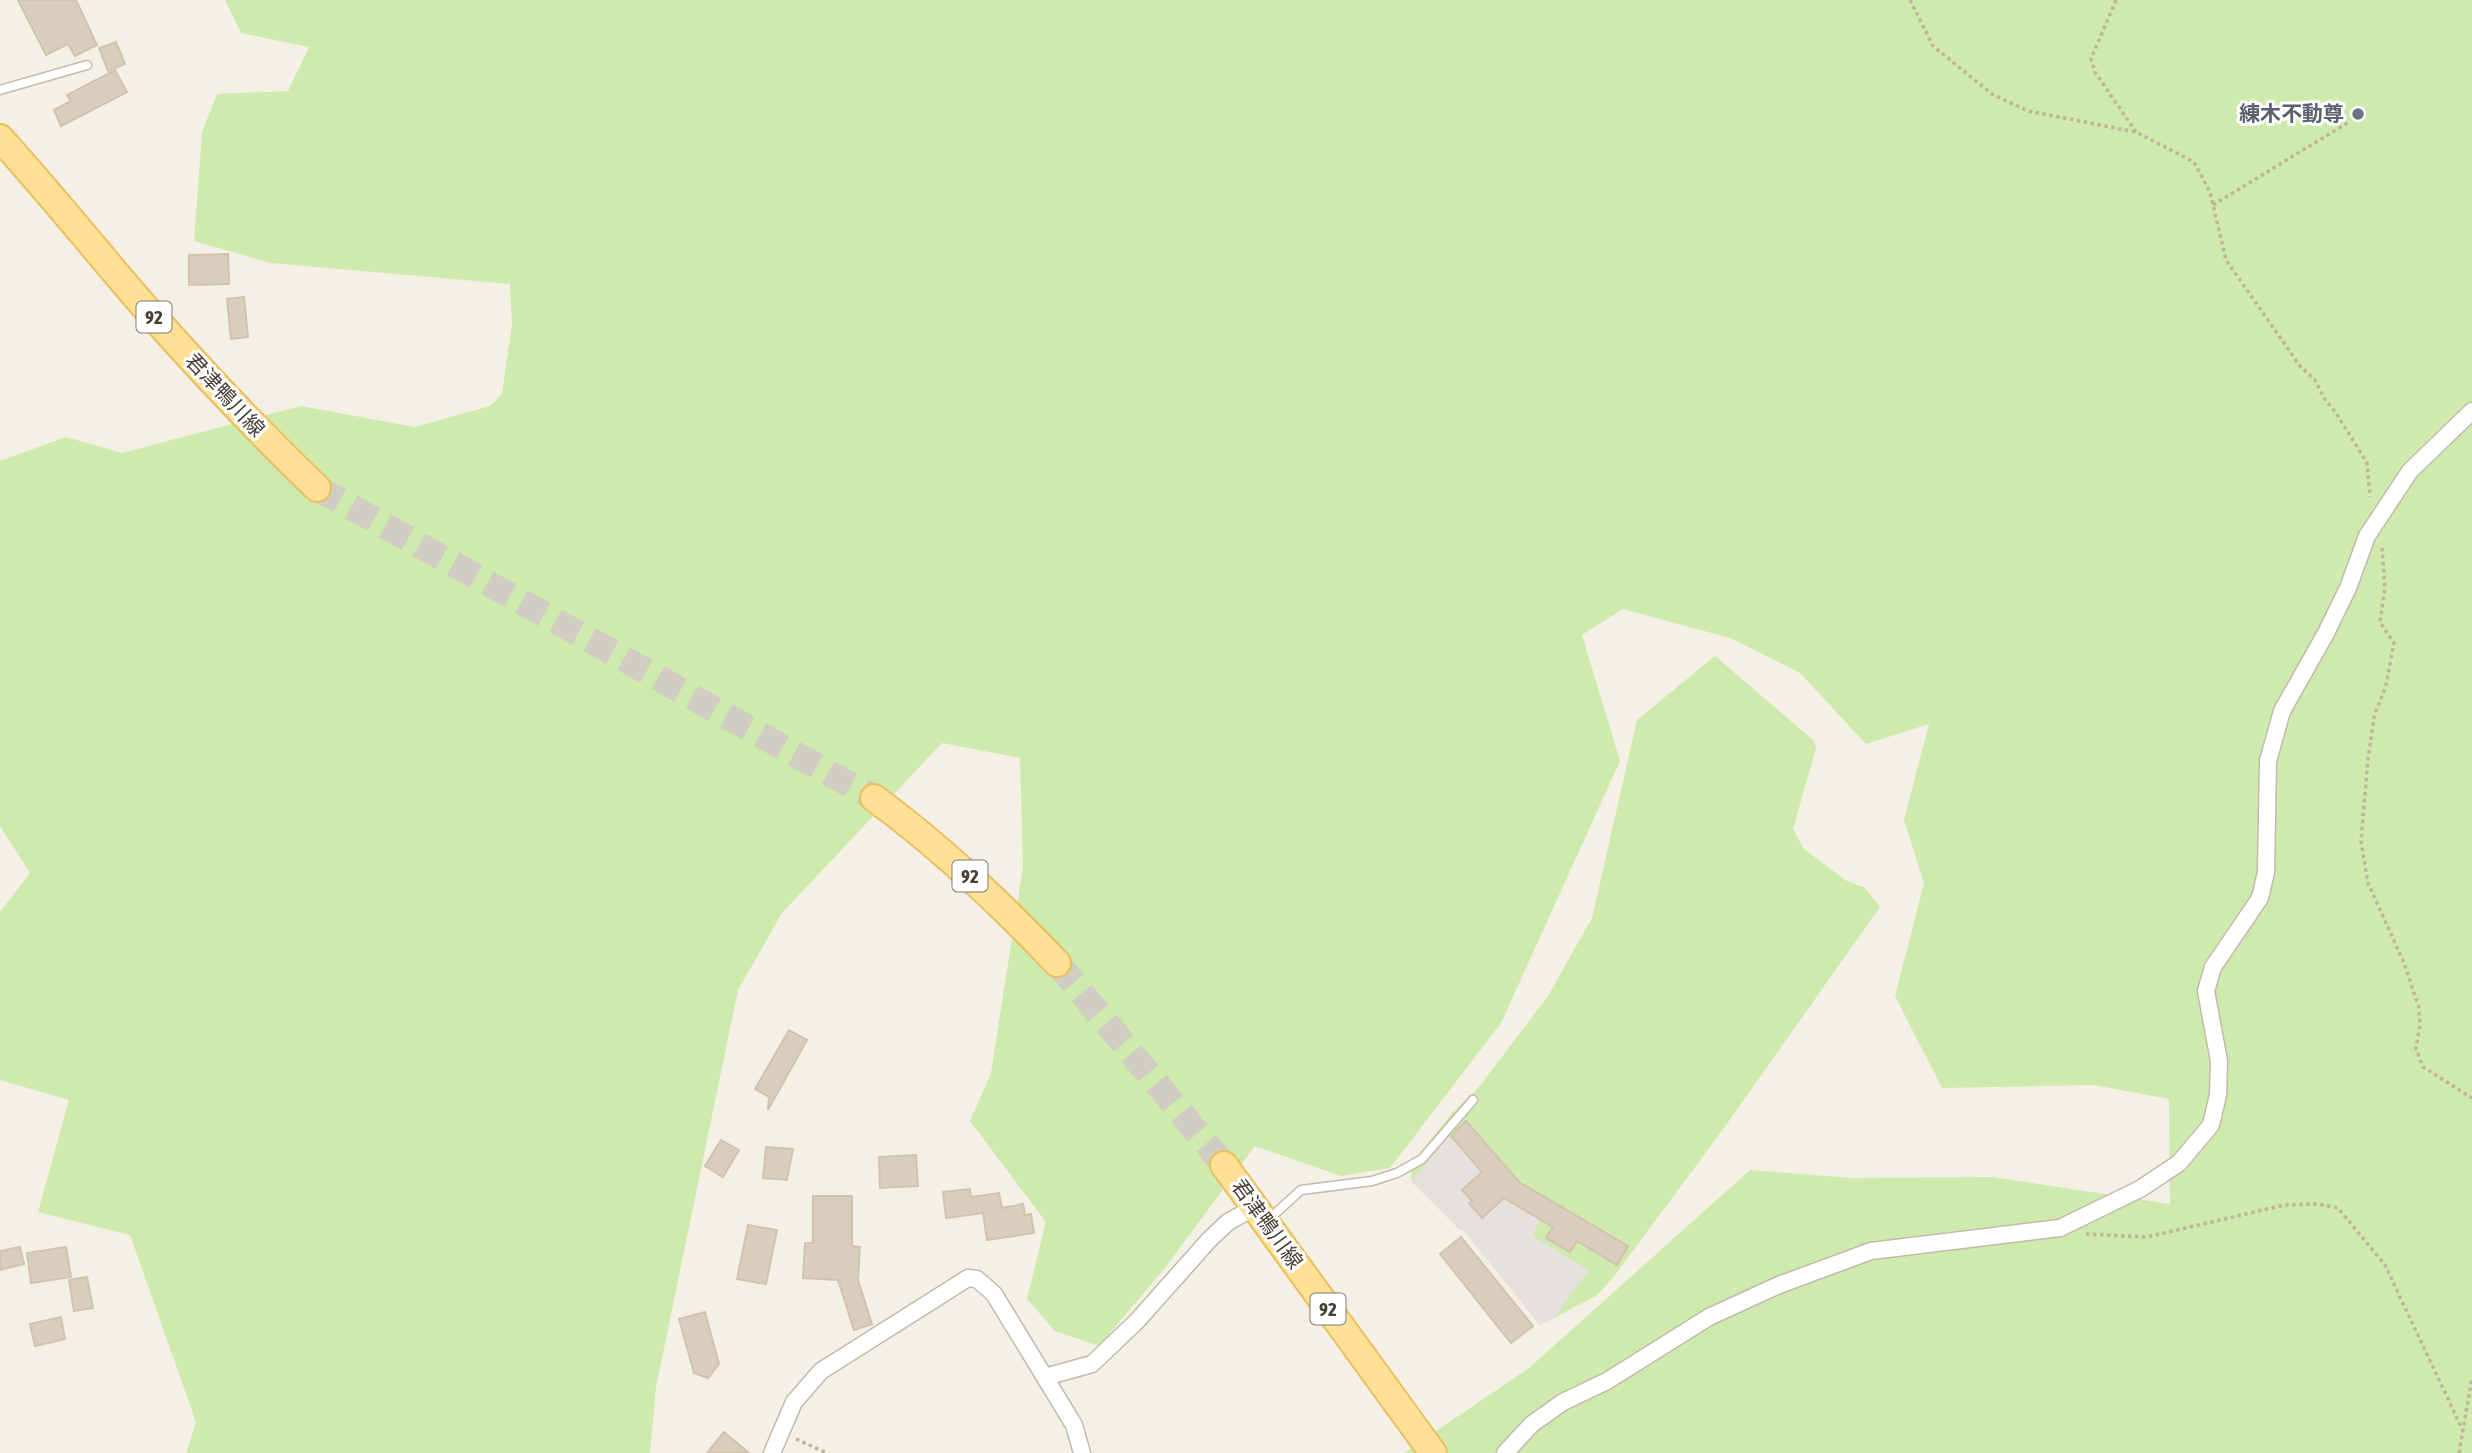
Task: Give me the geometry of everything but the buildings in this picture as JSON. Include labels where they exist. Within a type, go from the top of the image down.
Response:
[{"type":"main road","name":"君津鴨川線","points":[[0,138],[44,186],[149,312],[251,425],[317,488]]},
{"type":"main road","name":"92","points":[[874,798],[946,854],[1011,914],[1057,963]]},
{"type":"main road","name":"君津鴨川線","points":[[1224,1165],[1433,1453]]},
{"type":"street","points":[[1505,1453],[1532,1424],[1563,1402],[1608,1381],[1709,1317],[1779,1285],[1871,1251],[2060,1228],[2140,1189],[2179,1163],[2211,1125],[2218,1095],[2219,1061],[2206,991],[2213,967],[2260,898],[2266,872],[2268,761],[2282,710],[2326,633],[2348,587],[2367,536],[2410,471],[2472,411]]},
{"type":"street","points":[[1045,1377],[1092,1364],[1137,1321],[1228,1222],[1260,1214]]},
{"type":"street","points":[[772,1453],[794,1402],[821,1371],[968,1278],[977,1279],[994,1294],[1074,1425],[1082,1453]]},
{"type":"lane","points":[[0,90],[87,65]]},
{"type":"lane","points":[[1260,1214],[1301,1190],[1372,1181],[1397,1173],[1422,1159],[1473,1100]]},
{"type":"path","points":[[1910,0],[1933,46],[1992,94],[2028,111],[2136,132],[2194,162],[2210,192],[2226,260],[2300,366],[2315,380],[2367,463],[2370,502]]},
{"type":"path","points":[[2116,0],[2091,59],[2095,72],[2136,132]]},
{"type":"path","points":[[2213,205],[2349,122]]},
{"type":"path","points":[[2380,518],[2385,587],[2380,622],[2394,643],[2386,685],[2373,727],[2361,841],[2368,883],[2404,963],[2419,1008],[2420,1025],[2416,1049],[2423,1067],[2472,1098]]},
{"type":"path","points":[[2060,1228],[2092,1236],[2147,1237],[2284,1205],[2318,1204],[2338,1208],[2385,1265],[2464,1433]]},
{"type":"path","points":[[2459,1453],[2472,1378]]},
{"type":"path","points":[[781,1433],[827,1453]]},
{"type":"green space","points":[[225,0],[2472,0],[2472,1453],[1404,1453],[1529,1368],[1750,1170],[1852,1178],[1992,1177],[2170,1204],[2169,1099],[2094,1085],[1942,1088],[1895,996],[1924,883],[1904,820],[1929,724],[1866,744],[1800,673],[1730,638],[1623,609],[1582,635],[1620,761],[1501,1023],[1390,1168],[1341,1176],[1255,1146],[1165,1268],[1099,1346],[1055,1331],[1027,1299],[1046,1222],[970,1121],[991,1073],[1023,867],[1020,758],[942,743],[782,913],[738,990],[656,1387],[650,1453],[186,1453],[196,1422],[130,1235],[38,1212],[69,1100],[0,1080],[0,912],[30,873],[0,826],[0,461],[66,437],[122,453],[301,406],[415,427],[490,406],[502,394],[512,324],[510,284],[271,263],[194,241],[202,132],[217,94],[288,91],[309,47],[241,33]]},
{"type":"green space","points":[[1715,656],[1814,741],[1816,748],[1793,829],[1803,848],[1845,880],[1865,888],[1880,907],[1724,1128],[1612,1279],[1596,1296],[1540,1325],[1464,1231],[1411,1181],[1412,1163],[1453,1112],[1479,1087],[1548,996],[1592,918],[1637,720]]},
{"type":"shaded area","points":[[1450,1135],[1482,1172],[1462,1190],[1482,1218],[1501,1202],[1499,1199],[1503,1195],[1540,1220],[1532,1236],[1589,1270],[1554,1318],[1540,1325],[1464,1231],[1411,1181]]},
{"type":"tunnel","points":[[317,488],[874,798]]},
{"type":"tunnel","points":[[1057,963],[1224,1165]]},
{"type":"place","name":"練木不動尊","points":[[2358,114]]}]
